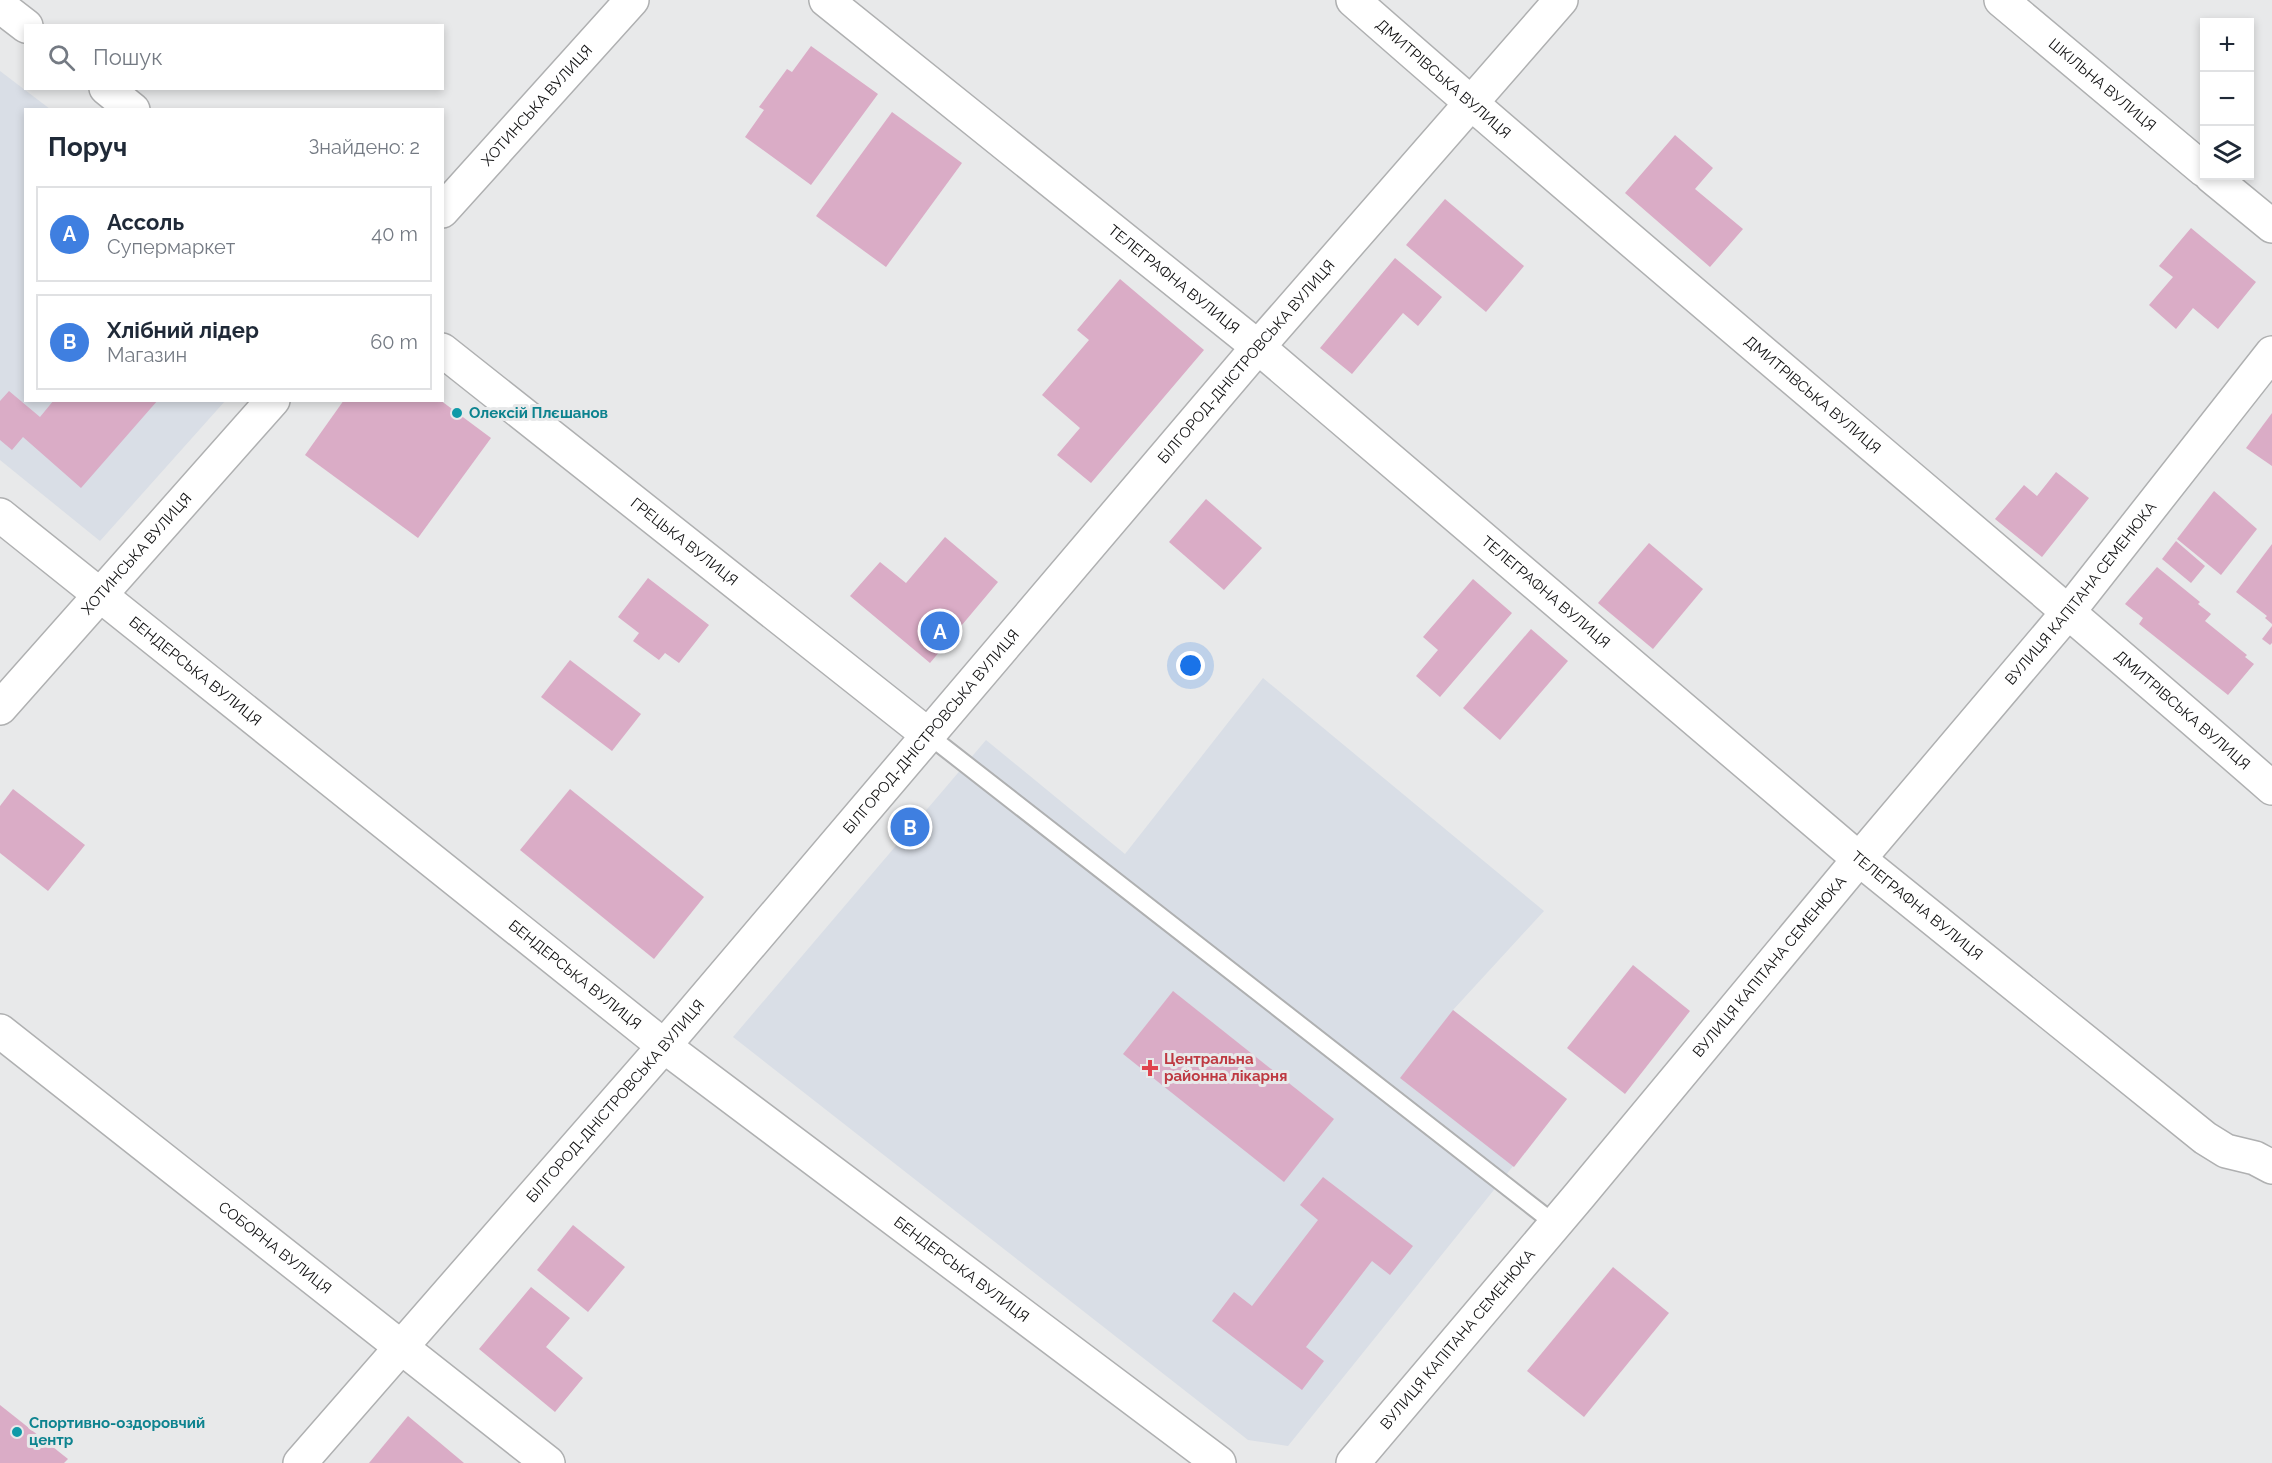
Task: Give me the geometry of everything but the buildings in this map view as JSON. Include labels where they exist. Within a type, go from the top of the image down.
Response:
[{"type":"street","name":"ХОТИНСЬКА ВУЛИЦЯ","points":[[444,209],[632,0]]},
{"type":"street","name":"ТЕЛЕГРАФНА ВУЛИЦЯ","points":[[826,0],[1258,347],[1859,859],[2205,1138],[2226,1151],[2255,1158],[2272,1167]]},
{"type":"street","name":"ДМИТРІВСЬКА ВУЛИЦЯ","points":[[1353,0],[1472,105],[2069,611],[2272,788]]},
{"type":"street","name":"БІЛГОРОД-ДНІСТРОВСЬКА ВУЛИЦЯ","points":[[300,1463],[664,1046],[1258,347],[1472,105],[1561,0]]},
{"type":"street","name":"ШКІЛЬНА ВУЛИЦЯ","points":[[2001,0],[2200,166]]},
{"type":"street","points":[[0,6],[24,24]]},
{"type":"street","points":[[109,90],[131,108]]},
{"type":"street","points":[[2216,180],[2272,226]]},
{"type":"street","name":"ГРЕЦЬКА ВУЛИЦЯ","points":[[444,352],[927,735]]},
{"type":"street","name":"ВУЛИЦЯ КАПІТАНА СЕМЕНЮКА","points":[[1353,1463],[2069,611],[2272,352]]},
{"type":"street","name":"ХОТИНСЬКА ВУЛИЦЯ","points":[[0,708],[271,402]]},
{"type":"street","name":"БЕНДЕРСЬКА ВУЛИЦЯ","points":[[0,515],[664,1046],[1219,1463]]},
{"type":"street","name":"СОБОРНА ВУЛИЦЯ","points":[[0,1031],[548,1463]]},
{"type":"lane","points":[[927,735],[1555,1224]]},
{"type":"shaded area","points":[[0,71],[49,108],[24,108],[24,402],[224,402],[100,541],[0,460]]},
{"type":"shaded area","name":"Центральна районна лікарня","points":[[1263,678],[1544,911],[1453,1010],[1567,1099],[1288,1446],[1248,1440],[733,1037],[986,740],[1125,854]]},
{"type":"place","name":"Олексій Плєшанов","points":[[457,413]]},
{"type":"place","name":"Ассоль","points":[[940,631]]},
{"type":"place","name":"Хлібний лідер","points":[[910,827]]},
{"type":"place","name":"Центральна районна лікарня","points":[[1150,1068]]},
{"type":"place","name":"Спортивно-оздоровчий центр","points":[[17,1432]]}]
